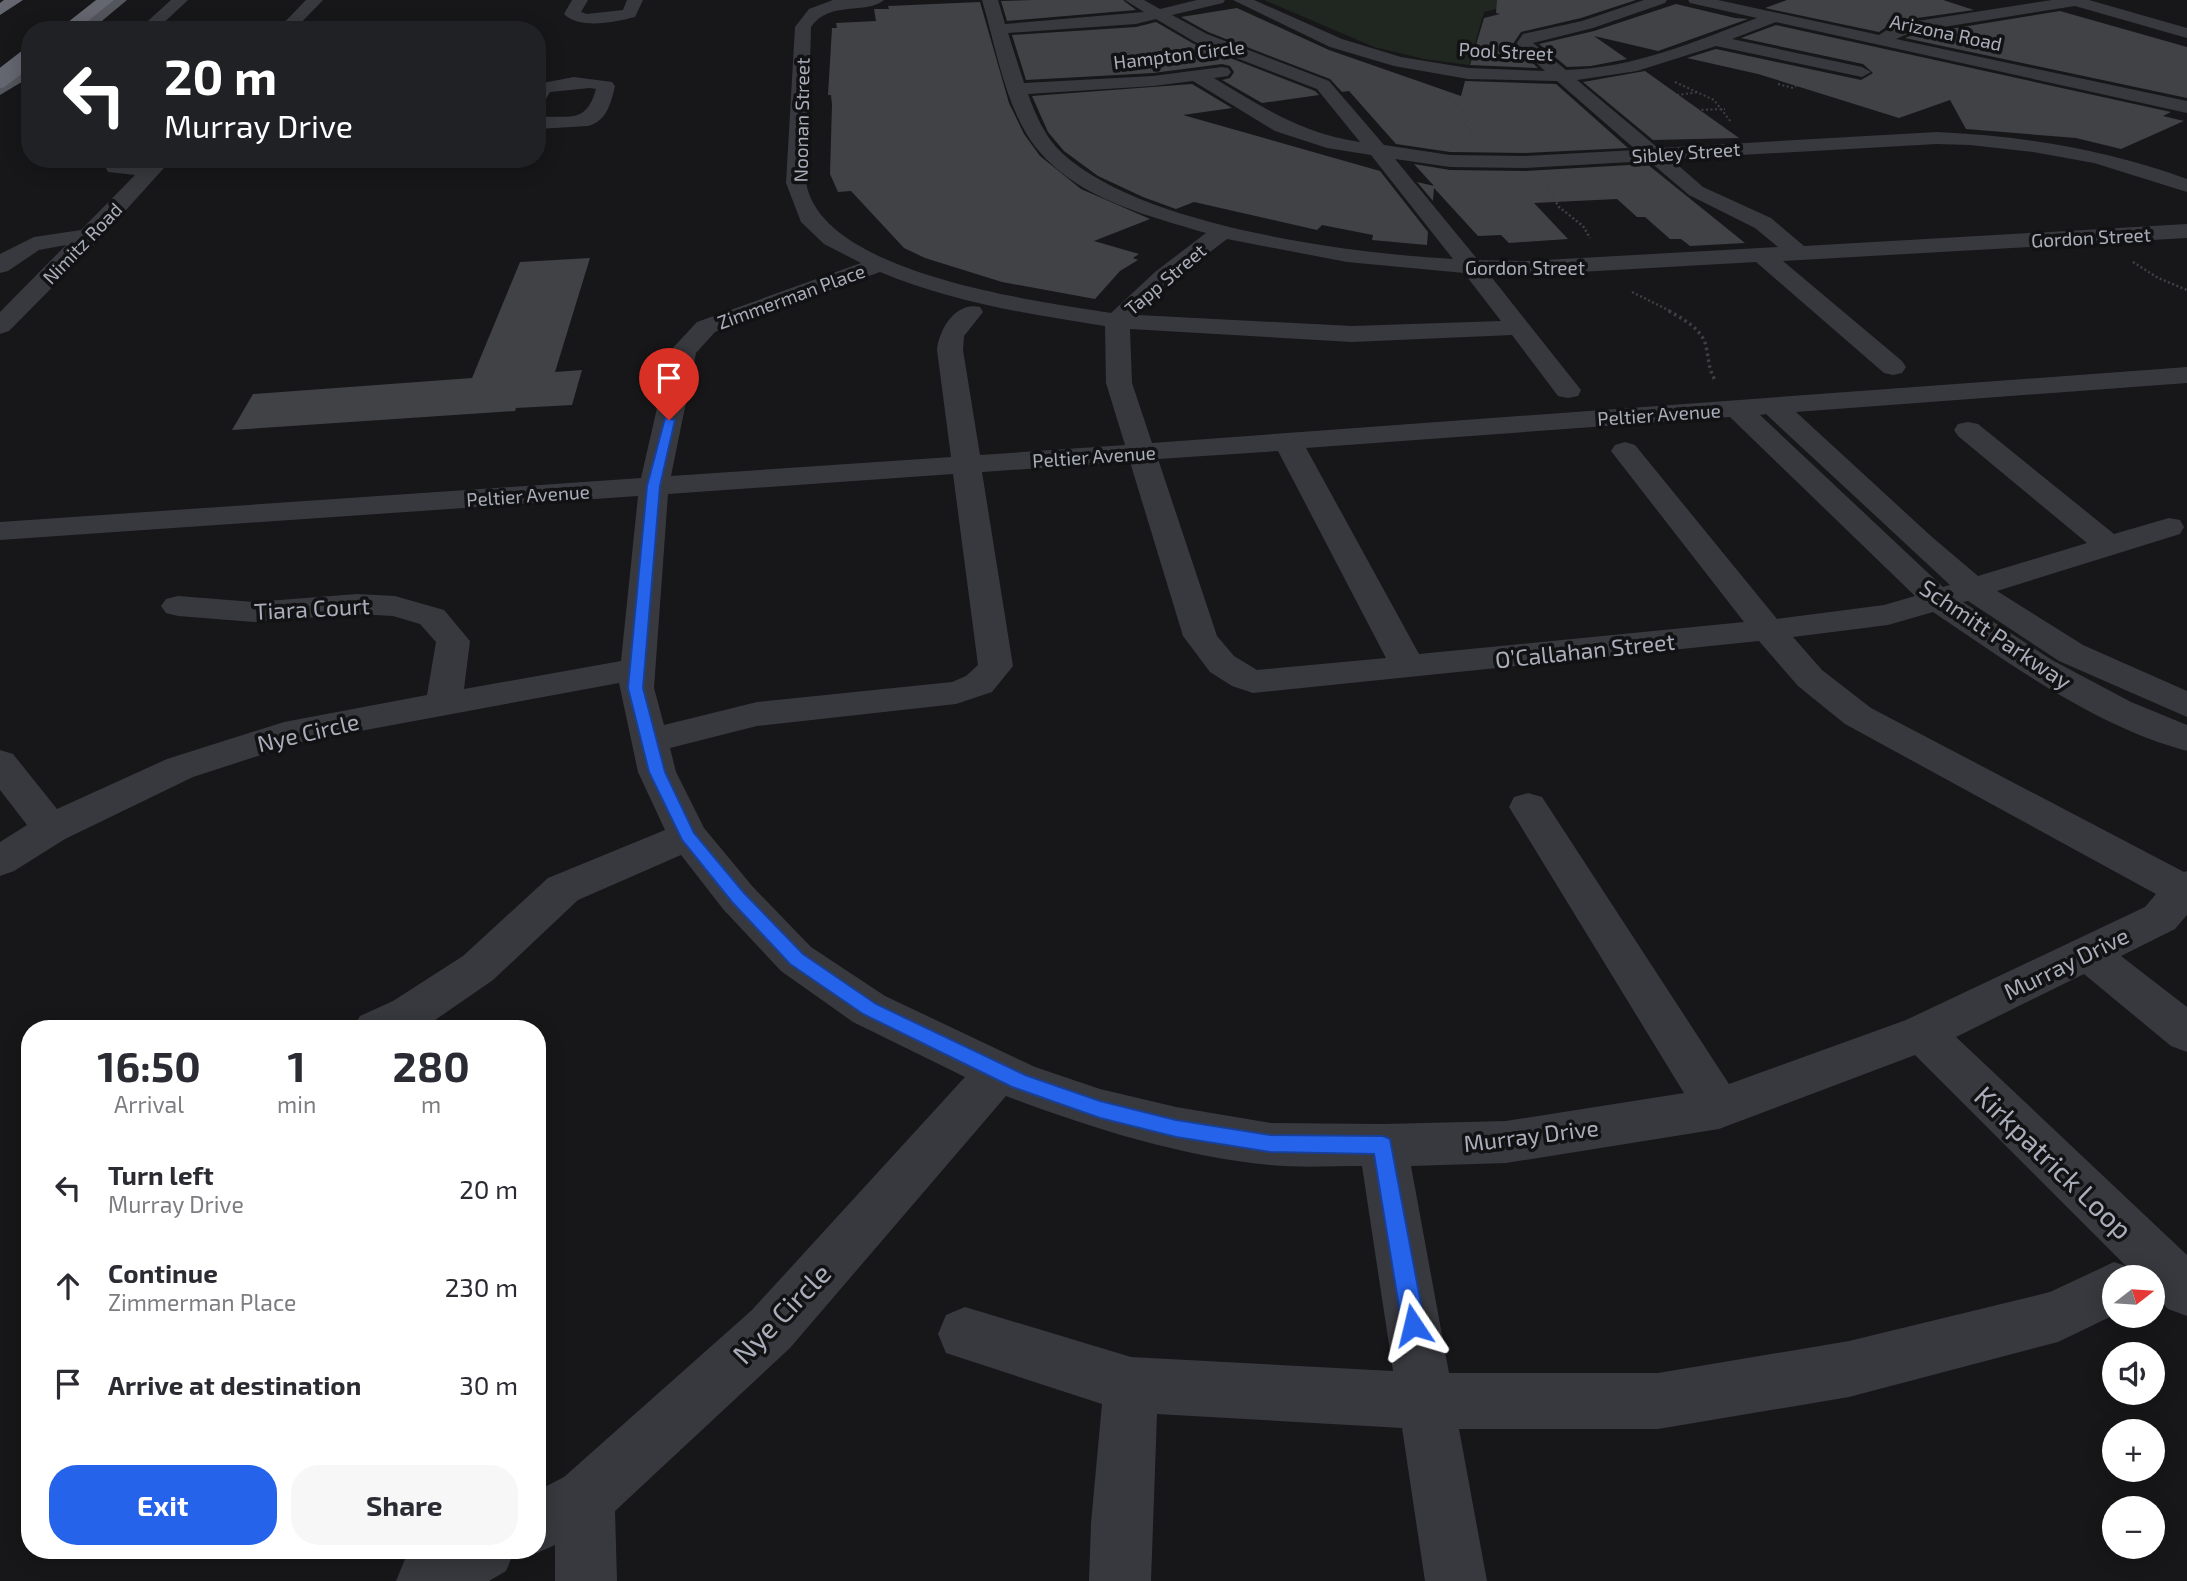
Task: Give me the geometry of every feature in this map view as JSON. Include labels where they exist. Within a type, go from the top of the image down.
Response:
[{"type":"highway","points":[[0,10],[15,0]]},
{"type":"highway","points":[[78,21],[106,0]]},
{"type":"highway","points":[[0,79],[21,63]]},
{"type":"main road","points":[[92,21],[119,0]]},
{"type":"main road","points":[[0,73],[21,69]]},
{"type":"main road","points":[[0,90],[21,74]]},
{"type":"street","points":[[156,21],[180,0]]},
{"type":"street","points":[[294,21],[315,0]]},
{"type":"street","points":[[580,0],[572,14],[586,19],[629,14],[635,0]]},
{"type":"street","name":"Noonan Street","points":[[876,0],[834,5],[815,12],[806,19],[803,27],[796,183],[809,217],[832,239],[880,264],[929,284],[992,301],[1117,321],[1352,334],[1519,327]]},
{"type":"street","name":"Gordon Street","points":[[990,0],[1035,133],[1054,156],[1084,178],[1122,199],[1222,232],[1334,254],[1471,268],[1605,266],[2187,231]]},
{"type":"street","points":[[1133,0],[1201,38],[1323,85],[1569,390]]},
{"type":"street","points":[[1000,29],[1101,23],[1158,15],[1217,0]]},
{"type":"street","name":"Pool Street","points":[[1241,0],[1377,56],[1463,72],[1559,74],[1635,66],[1772,18]]},
{"type":"street","points":[[1659,0],[1587,25],[1526,41],[1526,46],[1696,191],[1763,223],[1799,253]]},
{"type":"street","name":"Arizona Road","points":[[1696,0],[2187,107]]},
{"type":"street","points":[[1883,40],[1896,31],[1911,27],[2073,0],[2187,33]]},
{"type":"street","points":[[1712,40],[1874,67]]},
{"type":"street","points":[[1316,51],[1343,44]]},
{"type":"street","points":[[1833,85],[1920,48]]},
{"type":"street","name":"Hampton Circle","points":[[1019,89],[1197,76],[1290,58]]},
{"type":"street","name":"Sibley Street","points":[[1197,76],[1282,127],[1334,144],[1380,153],[1450,161],[1525,162],[1937,138],[1986,139],[2041,145],[2099,157],[2187,186]]},
{"type":"street","points":[[546,87],[595,83],[607,86],[600,109],[588,120],[546,122]]},
{"type":"street","name":"Nimitz Road","points":[[0,326],[9,307],[91,235],[154,168]]},
{"type":"street","name":"Tapp Street","points":[[1143,452],[1119,383],[1117,321],[1163,277],[1222,232]]},
{"type":"street","points":[[0,266],[15,251],[43,241],[91,235]]},
{"type":"street","points":[[1762,255],[1893,367]]},
{"type":"street","name":"Zimmerman Place","points":[[654,486],[683,351],[706,327],[880,264]]},
{"type":"street","points":[[649,741],[757,714],[956,693],[976,687],[988,679],[996,666],[950,350],[951,335],[971,312]]},
{"type":"street","name":"Peltier Avenue","points":[[0,531],[1143,452],[2187,375]]},
{"type":"street","name":"Schmitt Parkway","points":[[1773,406],[1920,544],[1987,600],[2071,653],[2187,705]]},
{"type":"street","name":"Schmitt Parkway","points":[[1737,408],[1938,600],[2040,668],[2118,710],[2187,739]]},
{"type":"street","points":[[1968,430],[2110,546]]},
{"type":"street","points":[[1287,440],[1409,668]]},
{"type":"street","points":[[1625,451],[1768,630],[1810,678],[1858,716],[2186,889]]},
{"type":"street","name":"O’Callahan Street","points":[[1143,452],[1200,636],[1209,654],[1228,671],[1253,682],[1409,668],[1888,615],[2169,527]]},
{"type":"street","name":"Murray Drive","points":[[654,486],[636,688],[657,772],[688,836],[738,898],[796,959],[869,1009],[998,1072],[1100,1110],[1176,1128],[1270,1144],[1383,1145],[1506,1142],[1719,1108],[1922,1033],[2160,918],[2186,889]]},
{"type":"street","name":"Tiara Court","points":[[178,607],[254,612],[356,604],[395,606],[432,617],[453,641],[444,704]]},
{"type":"street","name":"Nye Circle","points":[[0,861],[51,829],[180,768],[297,731],[637,669]]},
{"type":"street","points":[[0,763],[51,829]]},
{"type":"street","points":[[1528,807],[1719,1108]]},
{"type":"street","points":[[396,1020],[478,968],[563,889],[688,836]]},
{"type":"street","points":[[2086,952],[2187,1032]]},
{"type":"street","name":"Kirkpatrick Loop","points":[[1922,1033],[2133,1265]]},
{"type":"street","name":"Nye Circle","points":[[561,1511],[771,1329],[998,1072]]},
{"type":"street","points":[[1383,1145],[1457,1581]]},
{"type":"street","points":[[965,1334],[1132,1385],[1427,1401],[1658,1401],[1849,1369],[2058,1316],[2102,1298]]},
{"type":"street","points":[[1120,1581],[1121,1523],[1132,1385]]},
{"type":"street","points":[[561,1511],[586,1581]]},
{"type":"street","points":[[427,1581],[468,1559]]},
{"type":"path","points":[[1635,66],[1700,92],[1726,109],[1734,127],[1762,148]]},
{"type":"path","points":[[1678,95],[1700,92]]},
{"type":"path","points":[[1697,110],[1726,109]]},
{"type":"path","points":[[2094,237],[2158,278],[2187,290]]},
{"type":"shaded area","points":[[1264,0],[1531,0],[1484,12],[1469,65],[1424,59],[1374,47]]},
{"type":"building","points":[[1123,0],[1136,10],[1007,21],[1001,1]]},
{"type":"building","points":[[1497,0],[1636,0],[1581,18],[1521,32],[1513,44],[1538,68],[1470,65],[1484,18],[1500,14],[1496,13]]},
{"type":"building","points":[[1787,0],[1943,0],[1974,10],[1910,19],[1889,25],[1879,32],[1765,8]]},
{"type":"building","points":[[980,2],[1009,103],[1024,134],[1040,156],[1081,189],[1150,219],[1094,241],[1139,254],[1133,258],[1138,260],[1120,271],[1095,299],[1002,282],[925,258],[904,248],[851,191],[838,192],[830,174],[832,105],[831,95],[828,95],[832,28],[837,28],[836,23],[876,21],[874,9],[889,9],[888,6]]},
{"type":"building","points":[[1676,4],[1748,19],[1658,51],[1594,36],[1627,59],[1591,66],[1567,67],[1539,44],[1594,31]]},
{"type":"building","points":[[1237,8],[1329,50],[1461,96],[1465,81],[1556,84],[1628,148],[1525,153],[1450,152],[1396,144],[1349,91],[1342,92],[1330,79],[1208,32],[1181,17]]},
{"type":"building","points":[[2060,11],[2187,47],[2187,98],[1905,38],[1913,35]]},
{"type":"building","points":[[1156,22],[1194,44],[1315,91],[1319,95],[1262,103],[1222,80],[1230,78],[1234,72],[1230,66],[1222,64],[1153,73],[1026,80],[1012,35],[1136,27]]},
{"type":"building","points":[[1776,25],[2171,112],[2163,116],[2184,121],[2121,149],[2076,138],[1966,129],[1950,100],[1899,118],[1758,74],[1687,58],[1716,49],[1861,80],[1873,73],[1863,64],[1741,38]]},
{"type":"building","points":[[1645,71],[1739,138],[1653,140],[1583,82]]},
{"type":"building","points":[[1192,84],[1232,108],[1183,115],[1380,171],[1428,232],[1427,245],[1372,240],[1373,235],[1322,225],[1317,230],[1194,202],[1176,209],[1143,197],[1098,176],[1064,151],[1048,132],[1032,96]]},
{"type":"building","points":[[1414,164],[1450,170],[1525,171],[1647,164],[1745,243],[1690,246],[1681,239],[1670,239],[1645,217],[1637,217],[1617,199],[1534,203],[1568,239],[1509,243],[1501,235],[1478,236],[1434,188],[1433,201],[1417,182],[1434,186]]},
{"type":"building","points":[[590,258],[555,372],[582,370],[572,405],[232,430],[253,394],[472,378],[520,262]]},
{"type":"route","points":[[669,420],[654,486],[636,688],[657,772],[688,836],[738,898],[796,959],[869,1009],[1018,1081],[1100,1110],[1176,1128],[1270,1144],[1383,1145],[1413,1325]]}]
